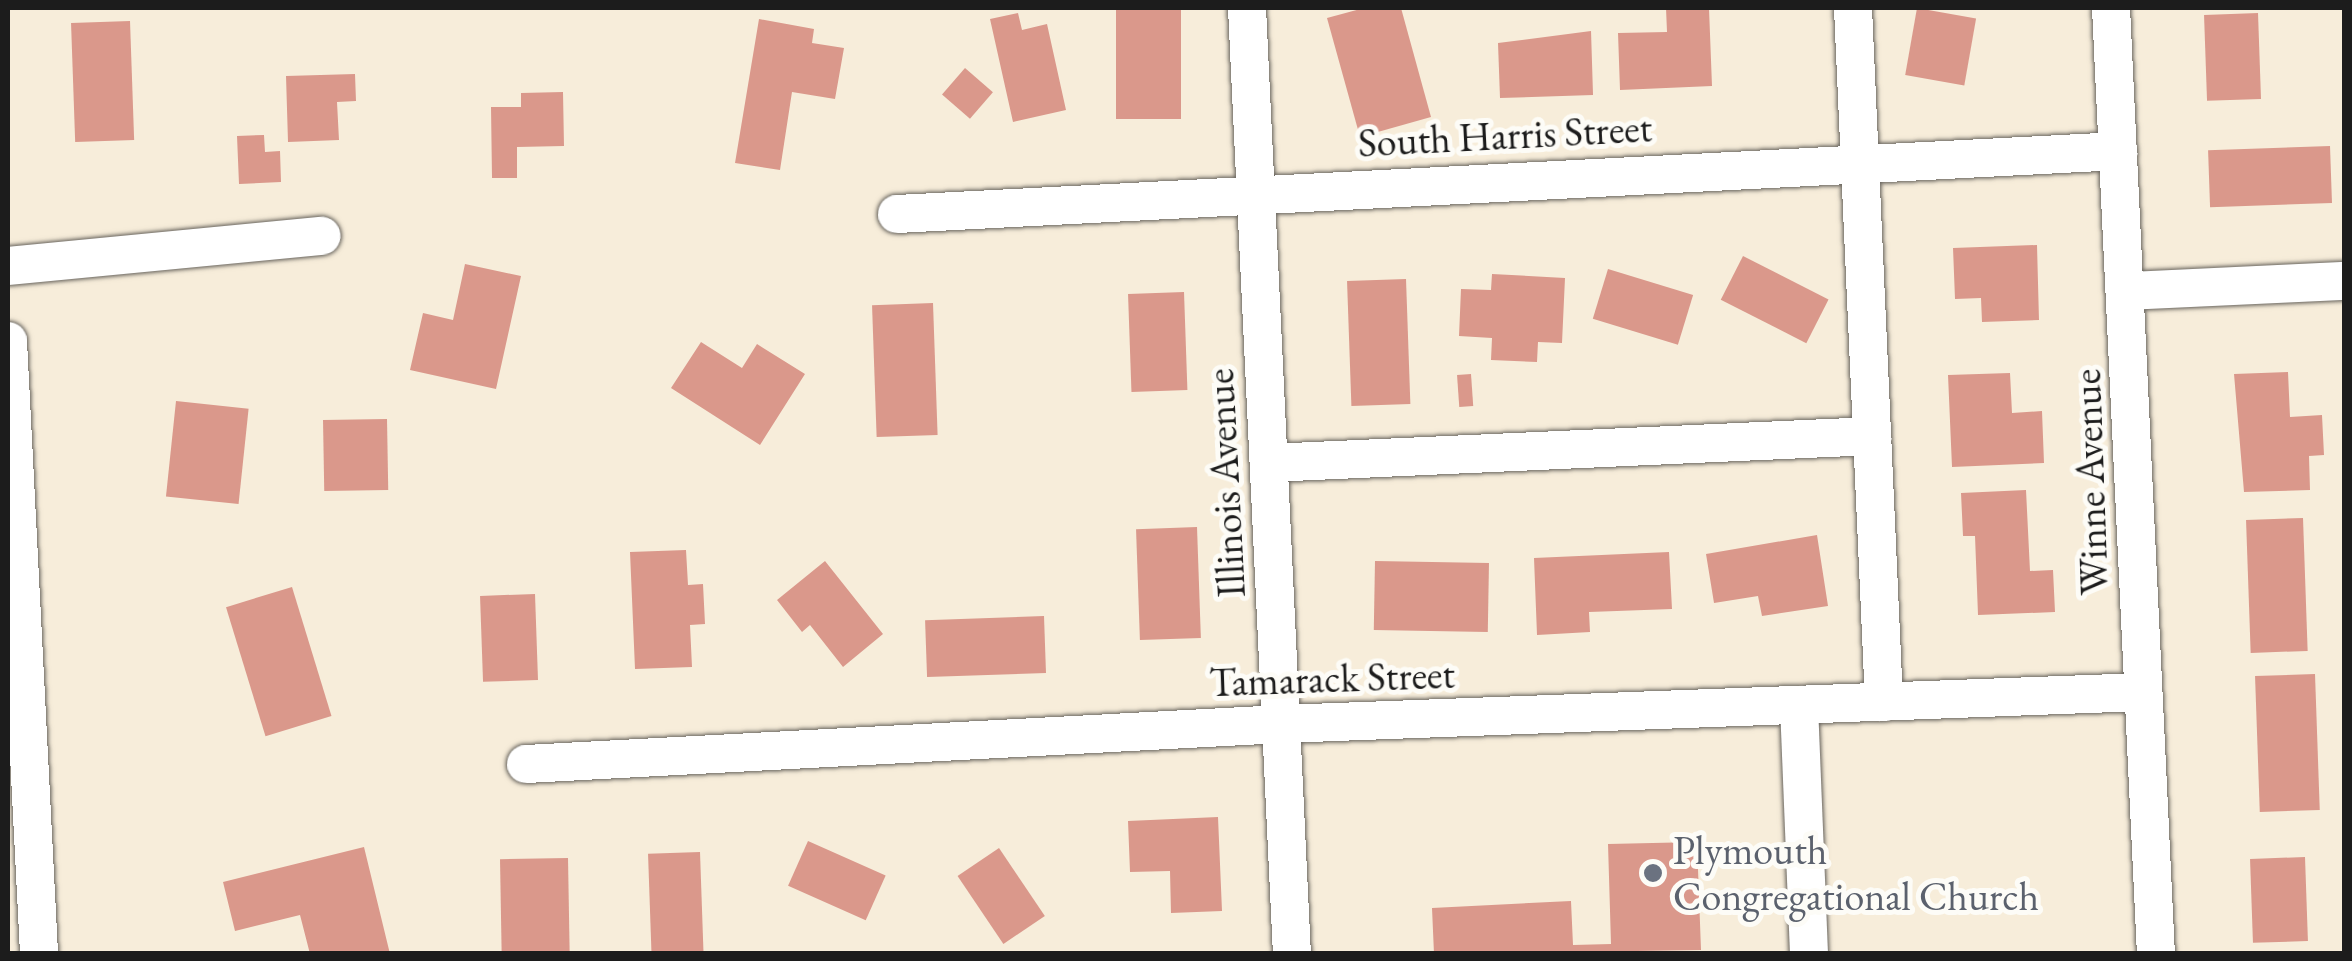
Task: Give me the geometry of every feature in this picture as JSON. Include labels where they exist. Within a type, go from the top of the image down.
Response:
[{"type":"street","name":"Illinois Avenue","points":[[1247,8],[1292,954]]},
{"type":"street","points":[[1853,8],[1884,702]]},
{"type":"street","name":"Winne Avenue","points":[[2111,8],[2128,291],[2156,954]]},
{"type":"street","name":"South Harris Street","points":[[897,214],[1256,192],[2118,151]]},
{"type":"street","points":[[8,266],[322,236]]},
{"type":"street","points":[[2128,291],[2344,281]]},
{"type":"street","points":[[8,341],[19,796],[39,954]]},
{"type":"street","points":[[1269,463],[1872,436]]},
{"type":"street","name":"Tamarack Street","points":[[526,764],[1282,724],[2143,692]]},
{"type":"street","points":[[1799,705],[1808,954]]},
{"type":"building","points":[[1116,8],[1181,8],[1181,119],[1116,119]]},
{"type":"building","points":[[1364,8],[1401,8],[1431,117],[1360,137],[1327,18]]},
{"type":"building","points":[[1666,8],[1709,8],[1712,86],[1620,90],[1618,33],[1667,32]]},
{"type":"building","points":[[1917,8],[1976,18],[1964,85],[1905,75]]},
{"type":"building","points":[[1018,13],[1022,30],[1047,24],[1066,110],[1013,122],[990,19]]},
{"type":"building","points":[[2258,13],[2261,99],[2207,101],[2204,15]]},
{"type":"building","points":[[759,19],[814,29],[812,43],[844,48],[835,99],[792,92],[780,170],[735,163]]},
{"type":"building","points":[[130,21],[134,140],[75,142],[71,23]]},
{"type":"building","points":[[1591,31],[1593,95],[1500,98],[1498,43]]},
{"type":"building","points":[[965,68],[993,92],[970,119],[942,94]]},
{"type":"building","points":[[355,74],[356,101],[337,102],[339,140],[288,142],[286,76]]},
{"type":"building","points":[[563,92],[564,146],[517,147],[517,178],[492,178],[491,107],[521,107],[521,93]]},
{"type":"building","points":[[264,135],[265,152],[280,151],[281,182],[239,184],[237,136]]},
{"type":"building","points":[[2330,146],[2332,203],[2210,207],[2208,150]]},
{"type":"building","points":[[2037,245],[2039,320],[1982,322],[1981,298],[1955,299],[1953,248]]},
{"type":"building","points":[[1743,256],[1829,300],[1806,343],[1721,300]]},
{"type":"building","points":[[465,264],[521,276],[496,389],[410,370],[423,313],[453,320]]},
{"type":"building","points":[[1608,269],[1693,295],[1678,345],[1593,319]]},
{"type":"building","points":[[1492,274],[1565,278],[1562,343],[1538,342],[1537,362],[1491,360],[1492,338],[1459,336],[1461,289],[1491,290]]},
{"type":"building","points":[[1406,279],[1410,404],[1351,406],[1347,281]]},
{"type":"building","points":[[1184,292],[1187,390],[1131,392],[1128,294]]},
{"type":"building","points":[[933,303],[938,435],[877,437],[872,305]]},
{"type":"building","points":[[701,342],[742,368],[757,344],[805,374],[760,445],[671,388]]},
{"type":"building","points":[[2288,372],[2290,417],[2322,415],[2324,455],[2309,456],[2310,490],[2244,492],[2234,374]]},
{"type":"building","points":[[2010,373],[2012,413],[2042,411],[2044,463],[1952,467],[1948,375]]},
{"type":"building","points":[[1471,374],[1473,406],[1459,407],[1457,375]]},
{"type":"building","points":[[176,401],[249,409],[239,504],[166,496]]},
{"type":"building","points":[[387,419],[388,490],[324,491],[323,420]]},
{"type":"building","points":[[2026,490],[2030,571],[2053,570],[2055,612],[1978,615],[1975,536],[1963,536],[1961,493]]},
{"type":"building","points":[[2303,518],[2308,651],[2251,653],[2246,520]]},
{"type":"building","points":[[1197,527],[1201,638],[1140,640],[1136,529]]},
{"type":"building","points":[[1817,535],[1828,606],[1762,616],[1758,596],[1714,603],[1706,554]]},
{"type":"building","points":[[686,550],[688,585],[703,584],[705,624],[690,625],[692,667],[635,669],[630,552]]},
{"type":"building","points":[[1669,552],[1672,609],[1589,612],[1590,632],[1537,635],[1534,558]]},
{"type":"building","points":[[825,561],[883,634],[843,667],[810,625],[802,632],[777,600]]},
{"type":"building","points":[[1375,561],[1489,563],[1488,632],[1374,630]]},
{"type":"building","points":[[292,587],[331,716],[265,736],[226,607]]},
{"type":"building","points":[[535,594],[538,680],[483,682],[480,596]]},
{"type":"building","points":[[1044,616],[1046,673],[927,677],[925,620]]},
{"type":"building","points":[[2315,674],[2320,810],[2260,812],[2255,676]]},
{"type":"building","points":[[1218,817],[1222,911],[1171,913],[1170,871],[1130,872],[1128,821]]},
{"type":"building","points":[[808,841],[886,876],[866,920],[788,886]]},
{"type":"building","name":"Plymouth Congregational Church","points":[[1697,842],[1701,950],[1434,954],[1432,908],[1571,901],[1573,945],[1611,944],[1608,844]]},
{"type":"building","points":[[364,847],[390,954],[310,954],[300,915],[235,931],[223,882]]},
{"type":"building","points":[[999,848],[1045,916],[1003,944],[958,876]]},
{"type":"building","points":[[700,852],[704,954],[652,954],[648,854]]},
{"type":"building","points":[[2305,857],[2308,941],[2253,943],[2250,859]]},
{"type":"building","points":[[568,858],[570,954],[502,954],[500,859]]},
{"type":"place","name":"Plymouth Congregational Church","points":[[1653,873]]}]
